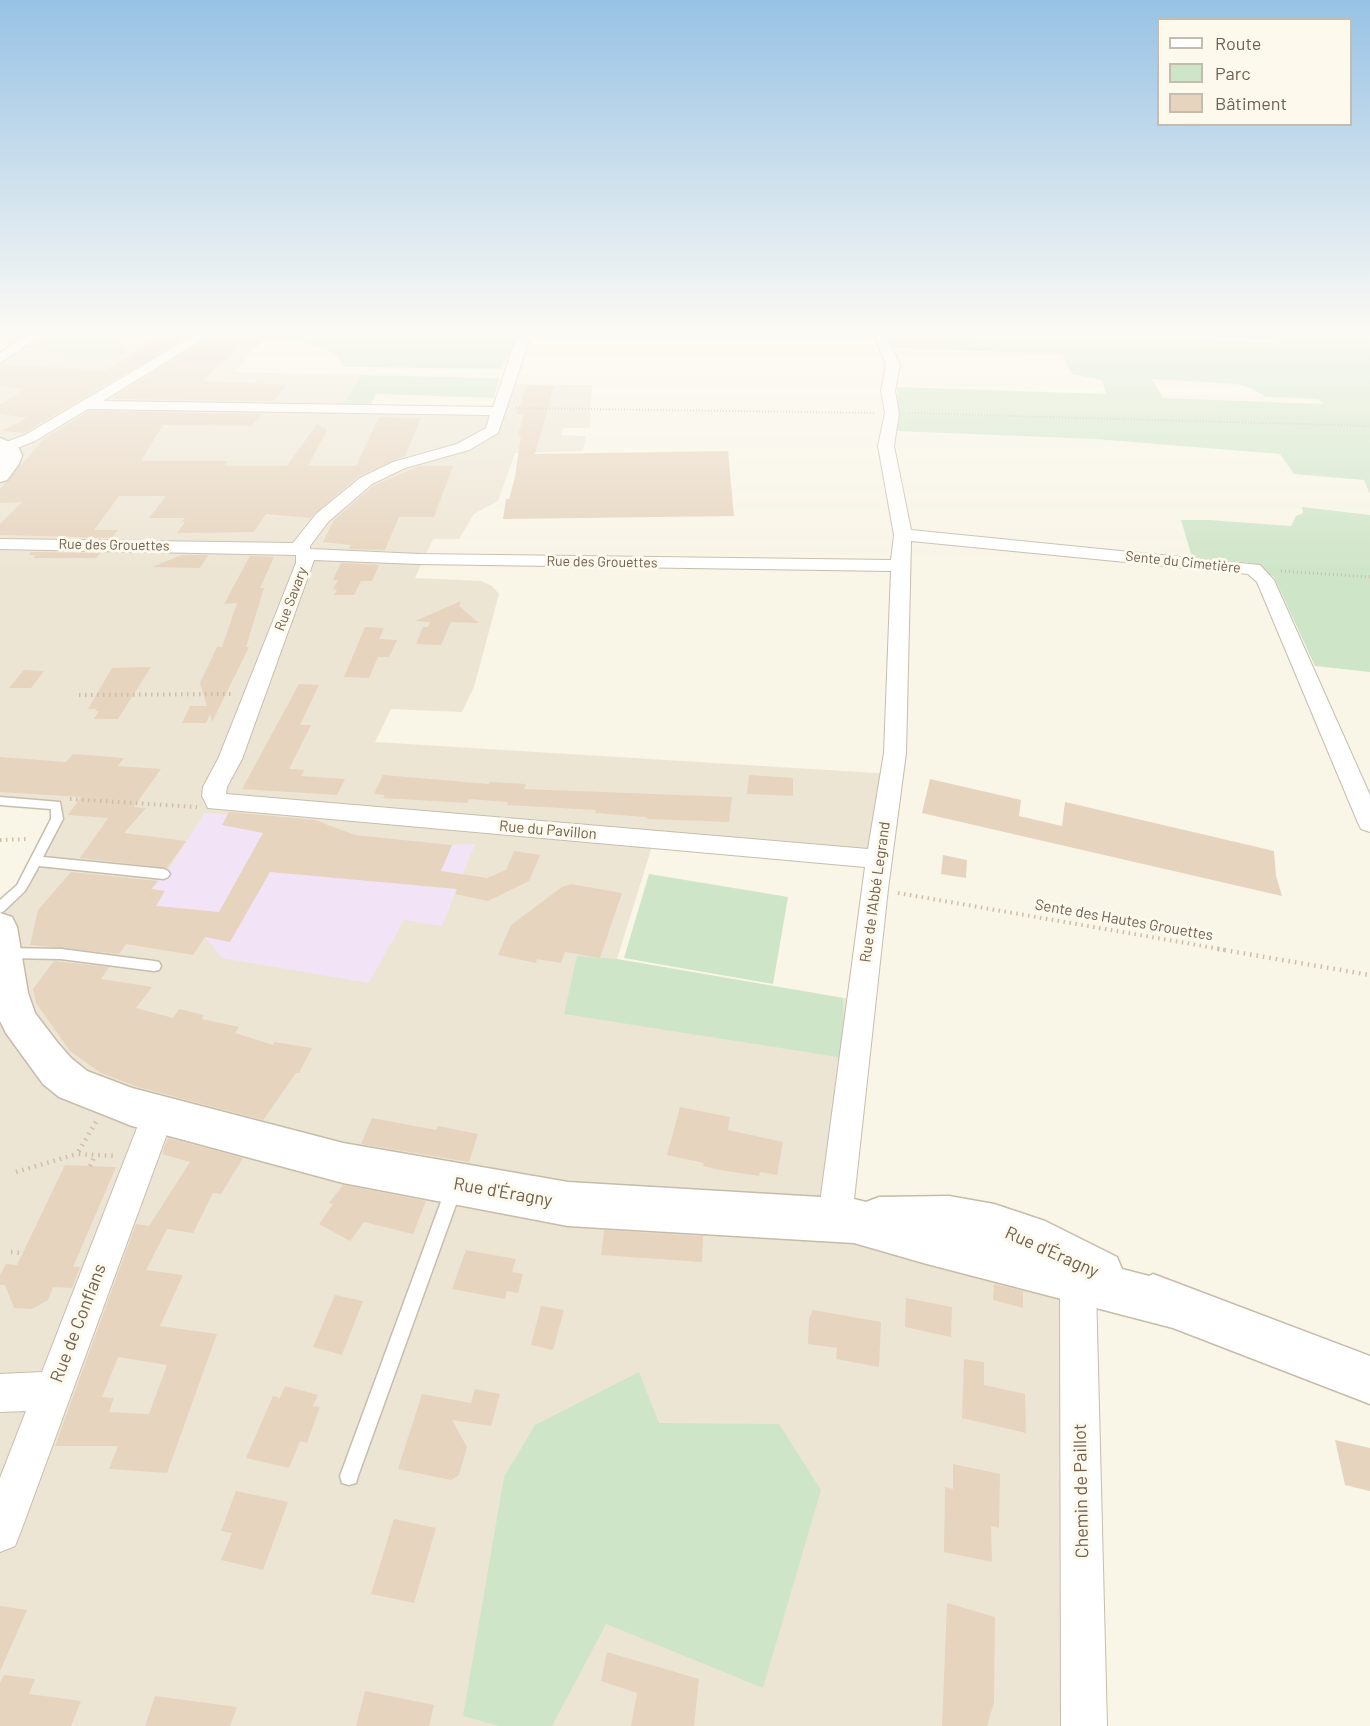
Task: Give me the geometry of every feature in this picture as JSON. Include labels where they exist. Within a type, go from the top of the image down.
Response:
[{"type":"street","points":[[4,446],[30,438],[77,409]]},
{"type":"street","points":[[378,409],[499,410]]},
{"type":"street","name":"Rue de l'Abbé Legrand","points":[[845,1219],[875,889],[895,753],[900,566],[903,535],[886,446],[891,409]]},
{"type":"street","name":"Rue Savary","points":[[211,805],[215,786],[238,737],[305,563],[303,551],[322,518],[366,481],[399,465],[448,453],[493,430],[498,422],[499,410]]},
{"type":"street","points":[[0,476],[12,457],[12,451],[4,446]]},
{"type":"street","name":"Sente du Cimetière","points":[[903,535],[1253,569],[1265,580],[1370,823]]},
{"type":"street","name":"Rue des Grouettes","points":[[0,544],[303,551],[419,559],[900,566]]},
{"type":"street","name":"Rue du Pavillon","points":[[211,805],[879,859]]},
{"type":"street","name":"Rue d'Éragny","points":[[2,940],[9,993],[15,1011],[43,1054],[57,1071],[73,1084],[110,1099],[343,1163],[568,1204],[845,1219],[1073,1270],[1173,1305],[1370,1380]]},
{"type":"street","name":"Rue de Conflans","points":[[0,1531],[158,1114]]},
{"type":"street","name":"Chemin de Paillot","points":[[1073,1270],[1084,1726]]},
{"type":"street","points":[[0,1393],[53,1390]]},
{"type":"lane","points":[[0,801],[56,805],[57,819],[21,888],[0,908]]},
{"type":"lane","points":[[35,861],[164,874]]},
{"type":"lane","points":[[2,940],[61,954],[154,966]]},
{"type":"lane","points":[[348,1476],[455,1184]]},
{"type":"path","points":[[499,410],[892,413],[1370,426]]},
{"type":"path","points":[[1253,569],[1370,577]]},
{"type":"path","points":[[79,695],[244,694]]},
{"type":"path","points":[[56,805],[69,799],[211,805]]},
{"type":"path","points":[[0,840],[47,838]]},
{"type":"path","name":"Sente des Hautes Grouettes","points":[[875,889],[1370,975]]},
{"type":"path","points":[[77,1154],[97,1121]]},
{"type":"path","points":[[16,1172],[77,1154],[130,1157]]},
{"type":"path","points":[[90,1166],[95,1155]]},
{"type":"path","points":[[11,1252],[23,1253]]},
{"type":"shaded area","points":[[0,409],[364,409],[469,411],[481,409],[591,409],[590,428],[563,428],[561,435],[586,436],[583,451],[515,453],[498,501],[474,514],[459,539],[433,539],[415,578],[481,581],[492,586],[499,594],[474,687],[462,712],[391,709],[375,742],[892,774],[879,859],[654,840],[617,959],[861,1001],[836,1205],[1078,1282],[1084,1726],[0,1726],[0,908],[21,888],[57,818],[56,805],[0,801]]},
{"type":"shaded area","points":[[205,813],[317,821],[355,835],[452,845],[475,844],[442,926],[404,920],[369,983],[222,958],[205,937],[198,910],[156,906],[164,891],[152,889],[172,864]]},
{"type":"green space","points":[[898,409],[1370,409],[1370,494],[1364,480],[1294,474],[1280,454],[1095,439],[896,431],[899,420]]},
{"type":"green space","points":[[1302,507],[1370,515],[1370,672],[1315,666],[1274,577],[1253,563],[1192,557],[1181,520],[1291,526],[1296,516],[1303,513]]},
{"type":"green space","points":[[649,874],[788,897],[773,984],[624,958]]},
{"type":"green space","points":[[577,956],[616,959],[843,998],[844,1058],[564,1014]]},
{"type":"green space","points":[[639,1372],[659,1423],[779,1424],[821,1490],[763,1688],[606,1624],[552,1726],[499,1726],[463,1716],[504,1477],[535,1425]]},
{"type":"building","points":[[0,409],[65,409],[24,433],[1,431],[27,418],[0,414]]},
{"type":"building","points":[[518,409],[548,409],[535,454],[728,451],[734,516],[503,519],[506,499],[509,499],[515,477],[521,435],[518,435],[524,414],[516,414]]},
{"type":"building","points":[[89,411],[262,414],[251,426],[163,425],[141,461],[228,461],[224,466],[287,466],[317,424],[327,430],[308,466],[356,466],[379,417],[421,418],[405,456],[359,476],[310,518],[266,514],[254,532],[177,533],[185,522],[182,522],[185,518],[149,518],[166,496],[119,496],[94,530],[118,530],[112,538],[0,535],[0,524],[22,502],[0,503],[0,489],[45,438]]},
{"type":"building","points":[[419,466],[453,466],[434,517],[399,517],[385,550],[349,549],[351,545],[323,542],[334,520],[373,486]]},
{"type":"building","points":[[31,552],[100,553],[96,558],[33,558],[36,555],[29,555]]},
{"type":"building","points":[[182,555],[208,555],[200,568],[152,567]]},
{"type":"building","points":[[250,556],[274,557],[260,588],[264,588],[246,647],[249,647],[212,722],[210,714],[206,723],[182,723],[190,706],[207,706],[200,683],[217,647],[222,647],[237,603],[224,604]]},
{"type":"building","points":[[341,563],[379,565],[372,581],[361,581],[354,595],[334,595],[337,590],[333,589],[338,580],[333,580]]},
{"type":"building","points":[[461,601],[459,606],[479,623],[451,622],[441,645],[416,644],[423,627],[428,627],[430,622],[415,621]]},
{"type":"building","points":[[365,627],[384,628],[379,639],[397,640],[389,657],[378,657],[369,678],[344,677]]},
{"type":"building","points":[[151,667],[118,719],[94,719],[99,711],[88,709],[112,668]]},
{"type":"building","points":[[24,670],[44,671],[31,688],[9,688]]},
{"type":"building","points":[[299,684],[319,685],[300,725],[311,725],[289,769],[304,770],[301,776],[345,779],[337,795],[242,789]]},
{"type":"building","points":[[73,754],[124,758],[118,766],[161,769],[134,807],[146,808],[124,833],[186,841],[167,868],[80,858],[108,818],[68,815],[81,797],[0,792],[0,757],[66,762]]},
{"type":"building","points":[[383,775],[489,784],[490,782],[526,784],[524,789],[732,797],[729,822],[648,819],[595,813],[596,810],[507,805],[508,802],[469,799],[467,803],[383,798],[385,795],[374,794]]},
{"type":"building","points":[[749,775],[793,778],[793,796],[747,794]]},
{"type":"building","points":[[930,779],[1021,800],[1019,816],[1062,826],[1065,802],[1274,851],[1276,876],[1282,896],[922,813]]},
{"type":"building","points":[[229,812],[315,820],[355,835],[452,845],[441,871],[487,878],[506,870],[514,851],[540,855],[529,881],[488,901],[455,894],[457,889],[270,872],[230,942],[205,937],[193,955],[126,944],[119,954],[30,945],[38,910],[71,872],[158,881],[151,889],[165,891],[156,906],[219,912],[263,833],[222,825]]},
{"type":"building","points":[[943,855],[967,860],[966,878],[941,874]]},
{"type":"building","points":[[571,884],[622,893],[600,958],[565,952],[561,963],[537,959],[536,963],[498,955],[511,925],[562,887]]},
{"type":"building","points":[[54,961],[109,967],[101,979],[152,987],[136,1008],[173,1018],[179,1009],[204,1015],[202,1019],[239,1027],[235,1033],[273,1045],[274,1042],[312,1048],[299,1073],[296,1073],[263,1120],[138,1087],[101,1073],[70,1051],[36,1003],[33,989]]},
{"type":"building","points":[[680,1107],[730,1117],[728,1130],[783,1142],[777,1175],[760,1172],[759,1176],[720,1170],[703,1166],[704,1163],[667,1155]]},
{"type":"building","points":[[372,1118],[436,1130],[438,1126],[478,1134],[469,1162],[361,1144]]},
{"type":"building","points":[[168,1138],[243,1158],[221,1194],[213,1193],[193,1233],[167,1229],[146,1270],[183,1275],[160,1326],[217,1334],[167,1473],[109,1469],[118,1446],[55,1446],[136,1224],[149,1226],[190,1162],[162,1154]],"holes":[[[118,1357],[167,1365],[149,1414],[109,1412],[114,1398],[102,1397]]]},
{"type":"building","points":[[65,1165],[116,1167],[73,1267],[80,1267],[72,1288],[53,1287],[48,1300],[32,1309],[14,1308],[5,1285],[0,1285],[0,1275],[6,1264],[17,1265]]},
{"type":"building","points":[[343,1185],[426,1201],[413,1234],[364,1222],[350,1241],[319,1224],[333,1204],[329,1203]]},
{"type":"building","points":[[604,1230],[703,1236],[702,1262],[601,1255]]},
{"type":"building","points":[[466,1250],[516,1259],[512,1272],[523,1274],[518,1293],[507,1291],[505,1299],[452,1289]]},
{"type":"building","points":[[994,1284],[1023,1291],[1023,1308],[993,1300]]},
{"type":"building","points":[[335,1295],[363,1301],[342,1355],[313,1347]]},
{"type":"building","points":[[906,1298],[952,1307],[951,1337],[905,1327]]},
{"type":"building","points":[[541,1306],[564,1310],[553,1350],[531,1345]]},
{"type":"building","points":[[813,1310],[881,1322],[879,1367],[836,1359],[837,1348],[808,1344],[809,1318]]},
{"type":"building","points":[[964,1359],[984,1362],[984,1385],[1025,1394],[1026,1433],[962,1418]]},
{"type":"building","points":[[285,1386],[318,1395],[313,1406],[320,1407],[307,1443],[300,1441],[289,1468],[246,1458],[273,1396],[280,1398]]},
{"type":"building","points":[[475,1389],[500,1394],[491,1426],[452,1420],[467,1447],[459,1475],[451,1480],[398,1469],[422,1394],[471,1403]]},
{"type":"building","points":[[1335,1440],[1370,1448],[1370,1491],[1345,1485]]},
{"type":"building","points":[[953,1464],[1000,1474],[999,1528],[991,1526],[992,1562],[944,1552],[945,1487],[953,1489]]},
{"type":"building","points":[[236,1491],[288,1502],[263,1570],[221,1560],[232,1533],[221,1531]]},
{"type":"building","points":[[394,1519],[436,1528],[414,1603],[371,1594]]},
{"type":"building","points":[[947,1603],[995,1617],[994,1703],[987,1726],[942,1726]]},
{"type":"building","points":[[0,1606],[27,1610],[0,1671]]},
{"type":"building","points":[[607,1652],[699,1679],[694,1726],[631,1726],[637,1693],[601,1681]]},
{"type":"building","points":[[4,1675],[35,1679],[29,1694],[81,1701],[71,1726],[0,1726],[0,1683]]},
{"type":"building","points":[[365,1691],[434,1705],[429,1726],[356,1726]]},
{"type":"building","points":[[155,1696],[237,1707],[230,1726],[145,1726]]}]
